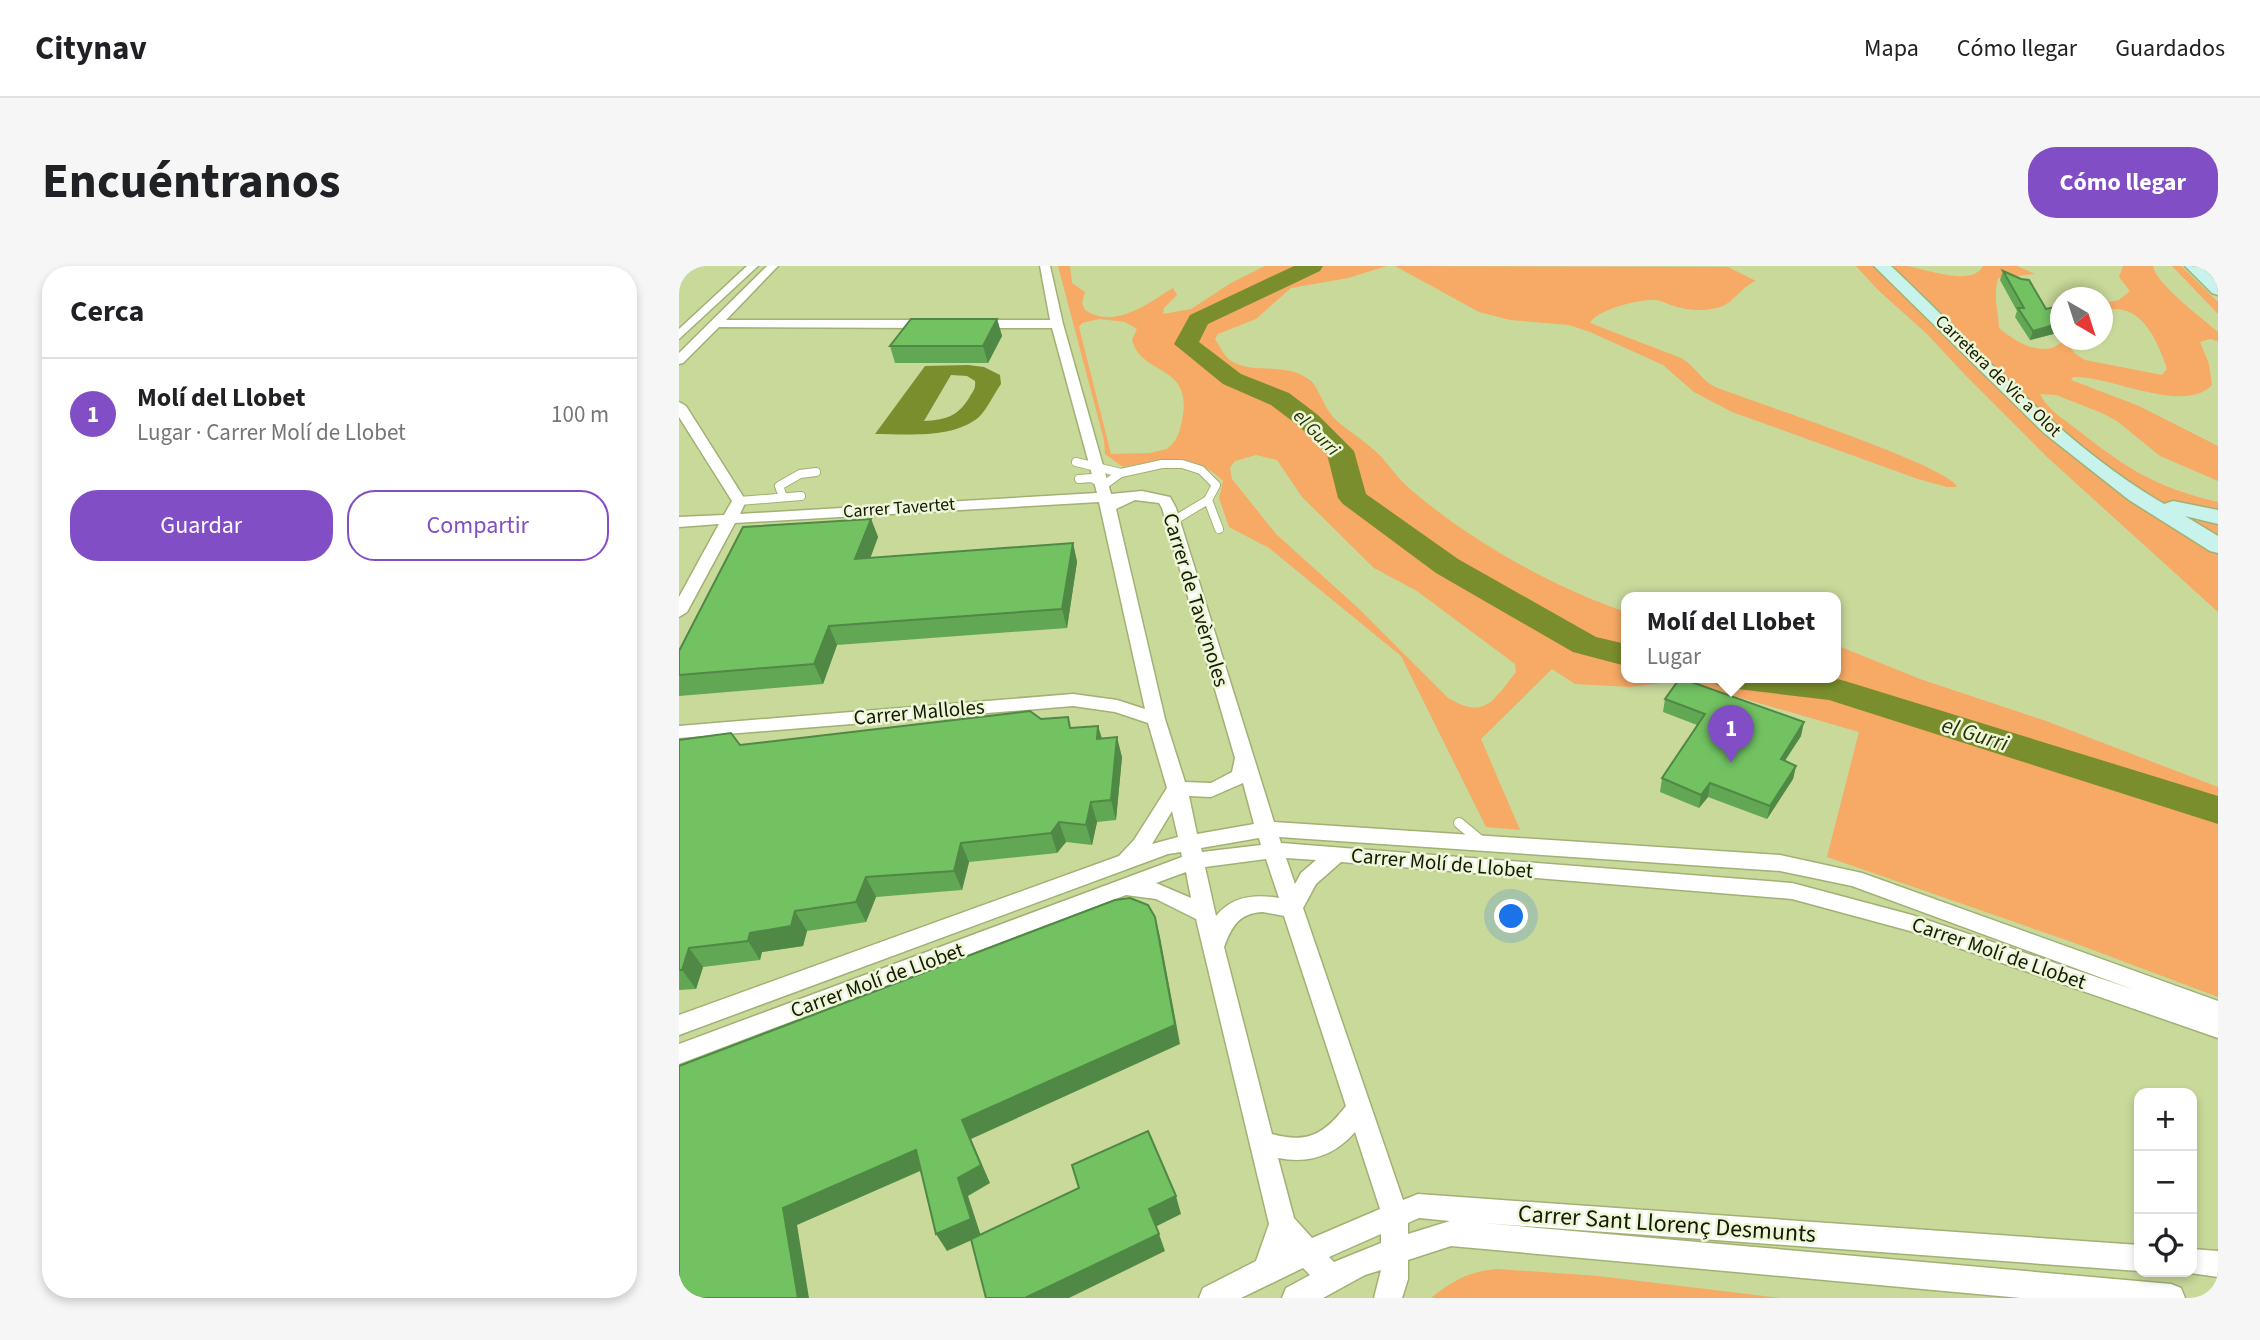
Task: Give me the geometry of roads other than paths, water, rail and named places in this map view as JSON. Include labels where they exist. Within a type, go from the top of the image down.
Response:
[{"type":"street","points":[[682,330],[753,266]]},
{"type":"street","points":[[679,360],[773,266]]},
{"type":"street","points":[[1045,266],[1057,324],[1098,465],[1110,497],[1156,719],[1177,788],[1213,948],[1282,1224],[1331,1279]]},
{"type":"street","name":"Carretera de Vic a Olot","points":[[1882,266],[1947,326],[1982,365],[2074,448],[2145,502],[2191,526],[2218,546]]},
{"type":"street","points":[[2193,266],[2218,290]]},
{"type":"street","points":[[715,323],[948,324]]},
{"type":"street","points":[[961,324],[1057,324]]},
{"type":"street","points":[[679,406],[739,501],[679,612]]},
{"type":"street","name":"Carretera de Vic a Olot","points":[[2117,481],[2171,506],[2218,517]]},
{"type":"street","name":"Carrer de Tavèrnoles","points":[[1110,497],[1140,494],[1165,500],[1173,521],[1273,851],[1395,1215],[1394,1279],[1388,1298]]},
{"type":"street","name":"Carrer Tavertet","points":[[679,522],[1110,497]]},
{"type":"street","name":"Carrer Malloles","points":[[679,732],[1073,699],[1117,706],[1156,719]]},
{"type":"street","points":[[1177,788],[1221,790],[1241,775],[1244,759]]},
{"type":"street","points":[[1125,861],[1141,845],[1177,788]]},
{"type":"street","name":"Carrer Molí de Llobet","points":[[679,1054],[1125,887],[1192,852],[1266,829],[1780,863],[1855,879],[2218,1011]]},
{"type":"street","name":"Carrer Molí de Llobet","points":[[683,1023],[1164,847],[1192,852],[1273,851],[1337,854],[1791,891],[1912,923],[2218,1028]]},
{"type":"street","points":[[1213,948],[1220,923],[1235,908],[1263,902],[1292,909],[1308,879],[1337,854]]},
{"type":"street","points":[[1125,887],[1160,892],[1205,914]]},
{"type":"street","points":[[1262,1142],[1285,1150],[1306,1151],[1324,1143],[1346,1126],[1359,1108]]},
{"type":"street","name":"Carrer Sant Llorenç Desmunts","points":[[1213,1298],[1267,1270],[1418,1206],[2134,1258]]},
{"type":"street","points":[[1267,1270],[1282,1224]]},
{"type":"street","name":"Carrer Sant Llorenç Desmunts","points":[[1296,1298],[1358,1264],[1451,1233],[2171,1298]]},
{"type":"street","points":[[2197,1262],[2218,1264]]},
{"type":"lane","points":[[1076,462],[1098,465],[1119,474],[1147,467],[1187,463],[1207,472],[1216,485],[1208,500],[1173,521]]},
{"type":"lane","points":[[783,497],[779,486],[786,480],[816,472]]},
{"type":"lane","points":[[1079,479],[1092,478],[1110,497],[1119,474]]},
{"type":"lane","points":[[739,501],[801,496]]},
{"type":"lane","points":[[1208,500],[1219,528]]},
{"type":"lane","points":[[1459,823],[1483,843]]},
{"type":"waterway","name":"el Gurri","points":[[1312,266],[1198,320],[1186,344],[1232,379],[1280,399],[1309,421],[1340,451],[1353,498],[1447,566],[1585,645],[1621,654]]},
{"type":"waterway","name":"el Gurri","points":[[1780,683],[1832,689],[2218,810]]},
{"type":"place","name":"Molí del Llobet","points":[[1731,763]]}]
